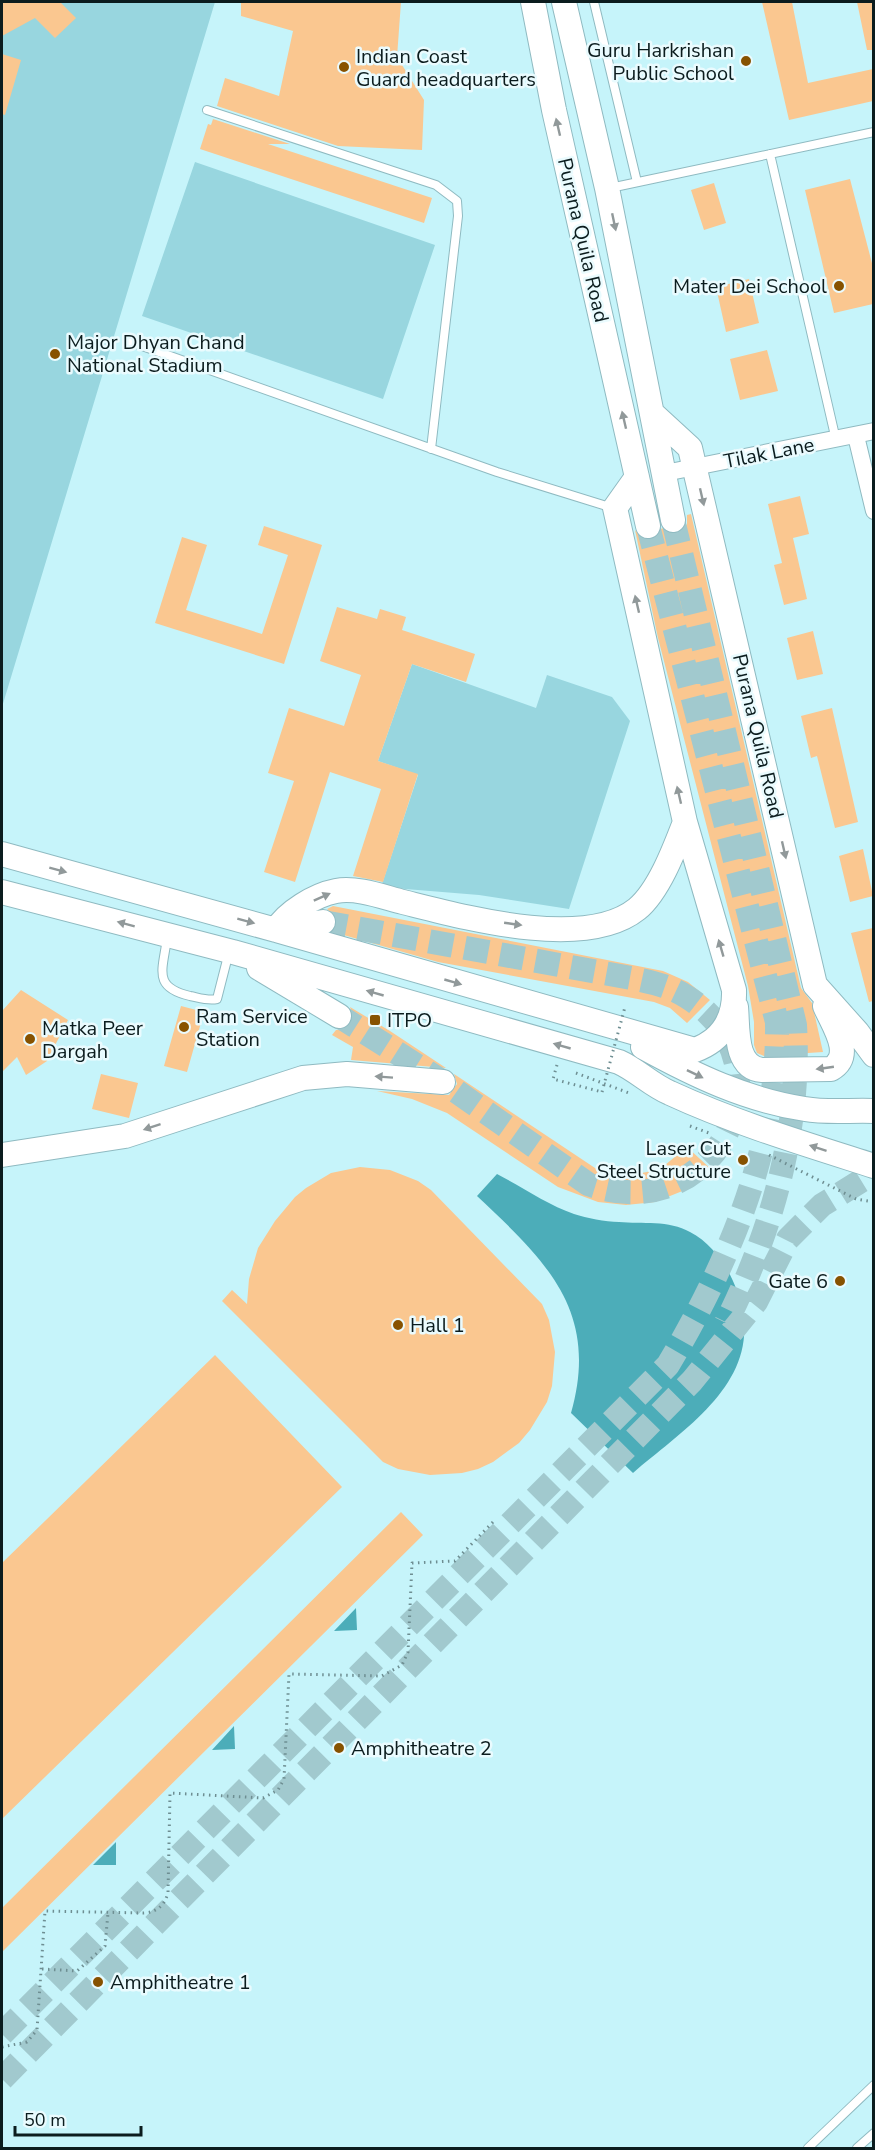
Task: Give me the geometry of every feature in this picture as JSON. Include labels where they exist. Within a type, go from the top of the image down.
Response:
[{"type":"main road","name":"Purana Quila Road","points":[[533,2],[554,110],[648,526]]},
{"type":"main road","name":"Purana Quila Road","points":[[564,2],[607,188],[673,520]]},
{"type":"main road","name":"Purana Quila Road","points":[[653,414],[690,448],[815,985],[858,1032],[873,1055]]},
{"type":"main road","points":[[637,477],[615,508],[685,822],[734,990],[741,1052],[747,1065],[762,1070],[831,1069],[840,1062],[842,1046],[815,985]]},
{"type":"main road","points":[[276,930],[284,917],[336,891],[358,892],[463,916],[565,931],[608,926],[638,909],[666,868],[685,822]]},
{"type":"main road","points":[[2,854],[276,930],[607,1027],[695,1050],[706,1046],[723,1032],[732,1012],[734,990]]},
{"type":"main road","points":[[2,892],[231,952],[619,1062],[633,1068],[667,1092],[714,1112],[873,1166]]},
{"type":"main road","points":[[276,930],[323,922]]},
{"type":"main road","points":[[231,952],[339,1017]]},
{"type":"main road","points":[[607,1027],[714,1083],[754,1098],[807,1110],[873,1111]]},
{"type":"main road","points":[[2,1155],[125,1136],[303,1078],[347,1074],[443,1082]]},
{"type":"street","name":"Tilak Lane","points":[[665,473],[873,431]]},
{"type":"street","points":[[856,436],[873,511]]},
{"type":"lane","points":[[594,2],[637,182]]},
{"type":"lane","points":[[207,110],[436,185],[457,201],[458,216],[431,449]]},
{"type":"lane","points":[[607,188],[873,132]]},
{"type":"lane","points":[[770,154],[836,440]]},
{"type":"lane","points":[[128,341],[431,449],[615,508]]},
{"type":"lane","points":[[168,935],[162,977],[173,992],[209,1001],[217,999],[231,952]]},
{"type":"lane","points":[[808,2148],[873,2085]]},
{"type":"lane","points":[[857,2148],[873,2133]]},
{"type":"path","points":[[553,1079],[602,1092],[625,1007]]},
{"type":"path","points":[[545,1063],[564,1069]]},
{"type":"path","points":[[572,1071],[616,1086],[636,1097]]},
{"type":"path","points":[[687,1124],[717,1136]]},
{"type":"path","points":[[768,1155],[856,1199],[873,1202]]},
{"type":"path","points":[[2,2047],[27,2042],[37,2030],[45,1911],[151,1912],[157,1910],[166,1900],[170,1793],[263,1798],[274,1794],[284,1779],[289,1674],[382,1676],[396,1670],[408,1652],[412,1563],[455,1561],[493,1522]]},
{"type":"path","points":[[42,1969],[77,1971],[105,1946],[108,1912]]},
{"type":"shaded area","name":"Major Dhyan Chand National Stadium","points":[[2,2],[215,2],[2,707]]},
{"type":"shaded area","points":[[195,162],[435,245],[383,399],[142,316]]},
{"type":"shaded area","points":[[412,664],[536,708],[547,675],[612,697],[630,721],[569,909],[479,895],[381,887],[418,775],[378,761]]},
{"type":"shaded area","points":[[497,1174],[545,1201],[574,1214],[608,1221],[664,1224],[682,1228],[698,1237],[713,1250],[725,1265],[734,1282],[744,1322],[742,1349],[733,1374],[718,1396],[699,1417],[633,1473],[571,1413],[578,1377],[578,1345],[572,1317],[561,1291],[545,1266],[477,1196]]},
{"type":"shaded area","points":[[356,1608],[357,1630],[334,1631]]},
{"type":"shaded area","points":[[234,1726],[235,1749],[212,1750]]},
{"type":"shaded area","points":[[116,1842],[116,1865],[93,1865]]},
{"type":"building","points":[[2,2],[60,2],[76,18],[55,38],[35,18],[2,36]]},
{"type":"building","name":"Indian Coast Guard headquarters","points":[[241,2],[401,2],[397,57],[424,100],[422,150],[338,146],[217,106],[225,78],[279,96],[293,31],[241,16]]},
{"type":"building","points":[[762,2],[792,2],[808,83],[873,69],[873,101],[789,120]]},
{"type":"building","points":[[857,2],[873,2],[873,50],[867,50]]},
{"type":"building","points":[[2,54],[21,60],[5,115],[2,114]]},
{"type":"building","points":[[213,119],[290,144],[268,144],[432,198],[424,223],[200,149],[208,124],[211,125]]},
{"type":"building","points":[[850,179],[873,267],[873,304],[834,313],[805,190]]},
{"type":"building","points":[[714,183],[726,223],[704,230],[691,190]]},
{"type":"building","points":[[749,279],[759,323],[726,332],[716,287]]},
{"type":"building","points":[[767,350],[778,391],[740,400],[730,359]]},
{"type":"building","points":[[800,496],[809,534],[793,538],[807,599],[784,605],[774,565],[782,563],[768,504]]},
{"type":"building","points":[[691,514],[801,988],[812,1003],[823,1052],[764,1056],[757,1053],[754,1045],[754,1022],[748,986],[658,638],[635,530],[644,540],[657,537],[662,528],[668,533],[676,534],[683,530],[687,524],[687,515]]},
{"type":"building","points":[[264,526],[322,545],[284,664],[155,623],[182,537],[207,545],[186,610],[262,634],[288,555],[258,545]]},
{"type":"building","points":[[337,607],[377,619],[380,609],[406,617],[402,630],[475,654],[466,682],[412,664],[378,761],[418,774],[383,882],[353,876],[381,789],[330,772],[295,882],[264,872],[294,781],[268,773],[289,708],[344,726],[361,675],[320,661]]},
{"type":"building","points":[[813,631],[823,674],[797,680],[787,638]]},
{"type":"building","points":[[832,708],[858,822],[835,828],[817,756],[811,758],[801,716]]},
{"type":"building","points":[[863,849],[873,896],[850,902],[839,856]]},
{"type":"building","points":[[333,906],[663,971],[688,982],[710,1000],[687,1023],[670,1008],[654,1002],[438,962],[333,932],[337,919],[327,909]]},
{"type":"building","points":[[873,928],[873,1001],[869,1002],[851,933]]},
{"type":"building","name":"Matka Peer Dargah","points":[[21,990],[68,1020],[47,1061],[26,1075],[17,1057],[2,1072],[2,1011]]},
{"type":"building","points":[[181,1006],[204,1012],[187,1072],[164,1066]]},
{"type":"building","points":[[350,1007],[446,1068],[351,1060],[353,1047],[332,1035],[336,1030],[345,1029],[351,1024],[353,1016]]},
{"type":"building","points":[[101,1074],[138,1083],[129,1118],[92,1109]]},
{"type":"building","points":[[454,1074],[601,1172],[626,1176],[652,1171],[665,1165],[687,1147],[712,1170],[685,1190],[655,1202],[626,1205],[598,1202],[558,1187],[447,1113],[412,1099],[377,1091],[449,1095],[457,1084]]},
{"type":"building","name":"Hall 1","points":[[360,1167],[390,1170],[418,1181],[431,1190],[542,1304],[549,1320],[555,1352],[552,1386],[547,1402],[519,1443],[493,1462],[478,1469],[462,1473],[430,1475],[398,1469],[383,1462],[222,1301],[232,1290],[247,1304],[249,1279],[258,1248],[275,1221],[295,1197],[331,1173]]},
{"type":"building","points":[[215,1355],[342,1487],[2,1819],[2,1563]]},
{"type":"building","points":[[401,1512],[423,1535],[2,1952],[2,1908]]},
{"type":"tunnel","points":[[673,520],[795,1025],[796,1064],[793,1102],[780,1178],[757,1252],[726,1323]]},
{"type":"tunnel","points":[[2,2034],[668,1365],[711,1286],[730,1244],[746,1201],[769,1113],[775,1068],[777,1022],[648,526]]},
{"type":"tunnel","points":[[323,922],[631,978],[674,990],[687,997],[719,1026],[736,1062],[737,1098],[726,1134],[704,1163],[673,1184],[633,1192],[588,1184],[443,1082],[339,1016]]},
{"type":"tunnel","points":[[2,2079],[692,1381],[756,1302],[788,1239],[822,1205],[874,1173]]},
{"type":"place","name":"Guru Harkrishan Public School","points":[[746,61]]},
{"type":"place","name":"Indian Coast Guard headquarters","points":[[344,67]]},
{"type":"place","name":"Mater Dei School","points":[[839,286]]},
{"type":"place","name":"Major Dhyan Chand National Stadium","points":[[55,354]]},
{"type":"place","name":"ITPO","points":[[375,1020]]},
{"type":"place","name":"Ram Service Station","points":[[184,1027]]},
{"type":"place","name":"Matka Peer Dargah","points":[[30,1039]]},
{"type":"place","name":"Laser Cut Steel Structure","points":[[743,1160]]},
{"type":"place","name":"Gate 6","points":[[840,1281]]},
{"type":"place","name":"Hall 1","points":[[398,1325]]},
{"type":"place","name":"Amphitheatre 2","points":[[339,1748]]},
{"type":"place","name":"Amphitheatre 1","points":[[98,1982]]}]
